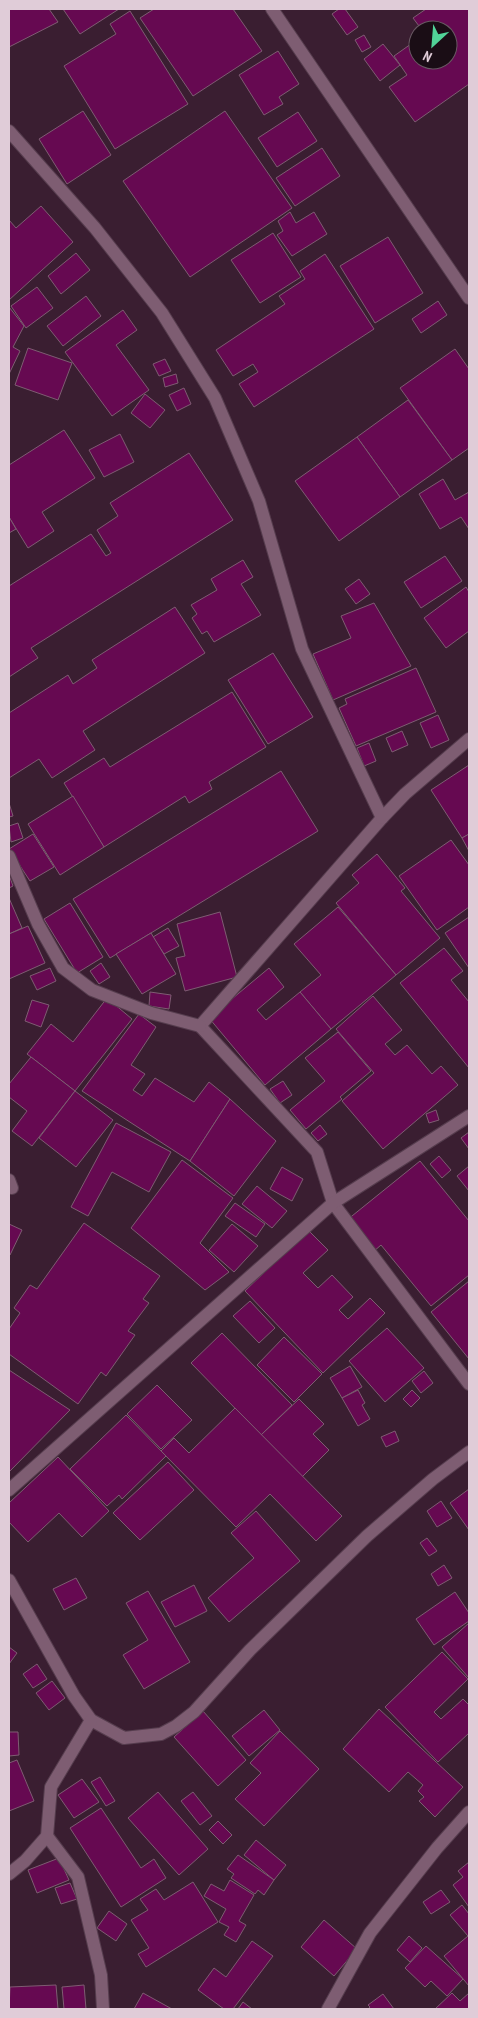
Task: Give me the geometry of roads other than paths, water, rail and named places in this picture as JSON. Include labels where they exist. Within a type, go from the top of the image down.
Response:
[{"type":"street","points":[[272,9],[469,298]]},
{"type":"street","points":[[9,131],[95,228],[162,313],[215,398],[259,501],[302,649],[382,818]]},
{"type":"street","points":[[200,1026],[382,818],[405,794],[469,738]]},
{"type":"street","points":[[9,856],[38,924],[64,968],[92,990],[151,1013],[200,1026],[317,1152],[333,1203],[469,1384]]},
{"type":"street","points":[[9,1490],[333,1203],[469,1116]]},
{"type":"street","points":[[9,1580],[13,1596],[74,1696],[91,1720],[124,1738],[161,1734],[176,1726],[194,1712],[250,1650],[367,1536],[469,1452]]},
{"type":"street","points":[[9,1874],[26,1861],[47,1836],[51,1787],[91,1720]]},
{"type":"street","points":[[328,2009],[370,1933],[437,1848],[469,1812]]},
{"type":"street","points":[[47,1836],[78,1877],[101,1975],[103,2009]]}]
